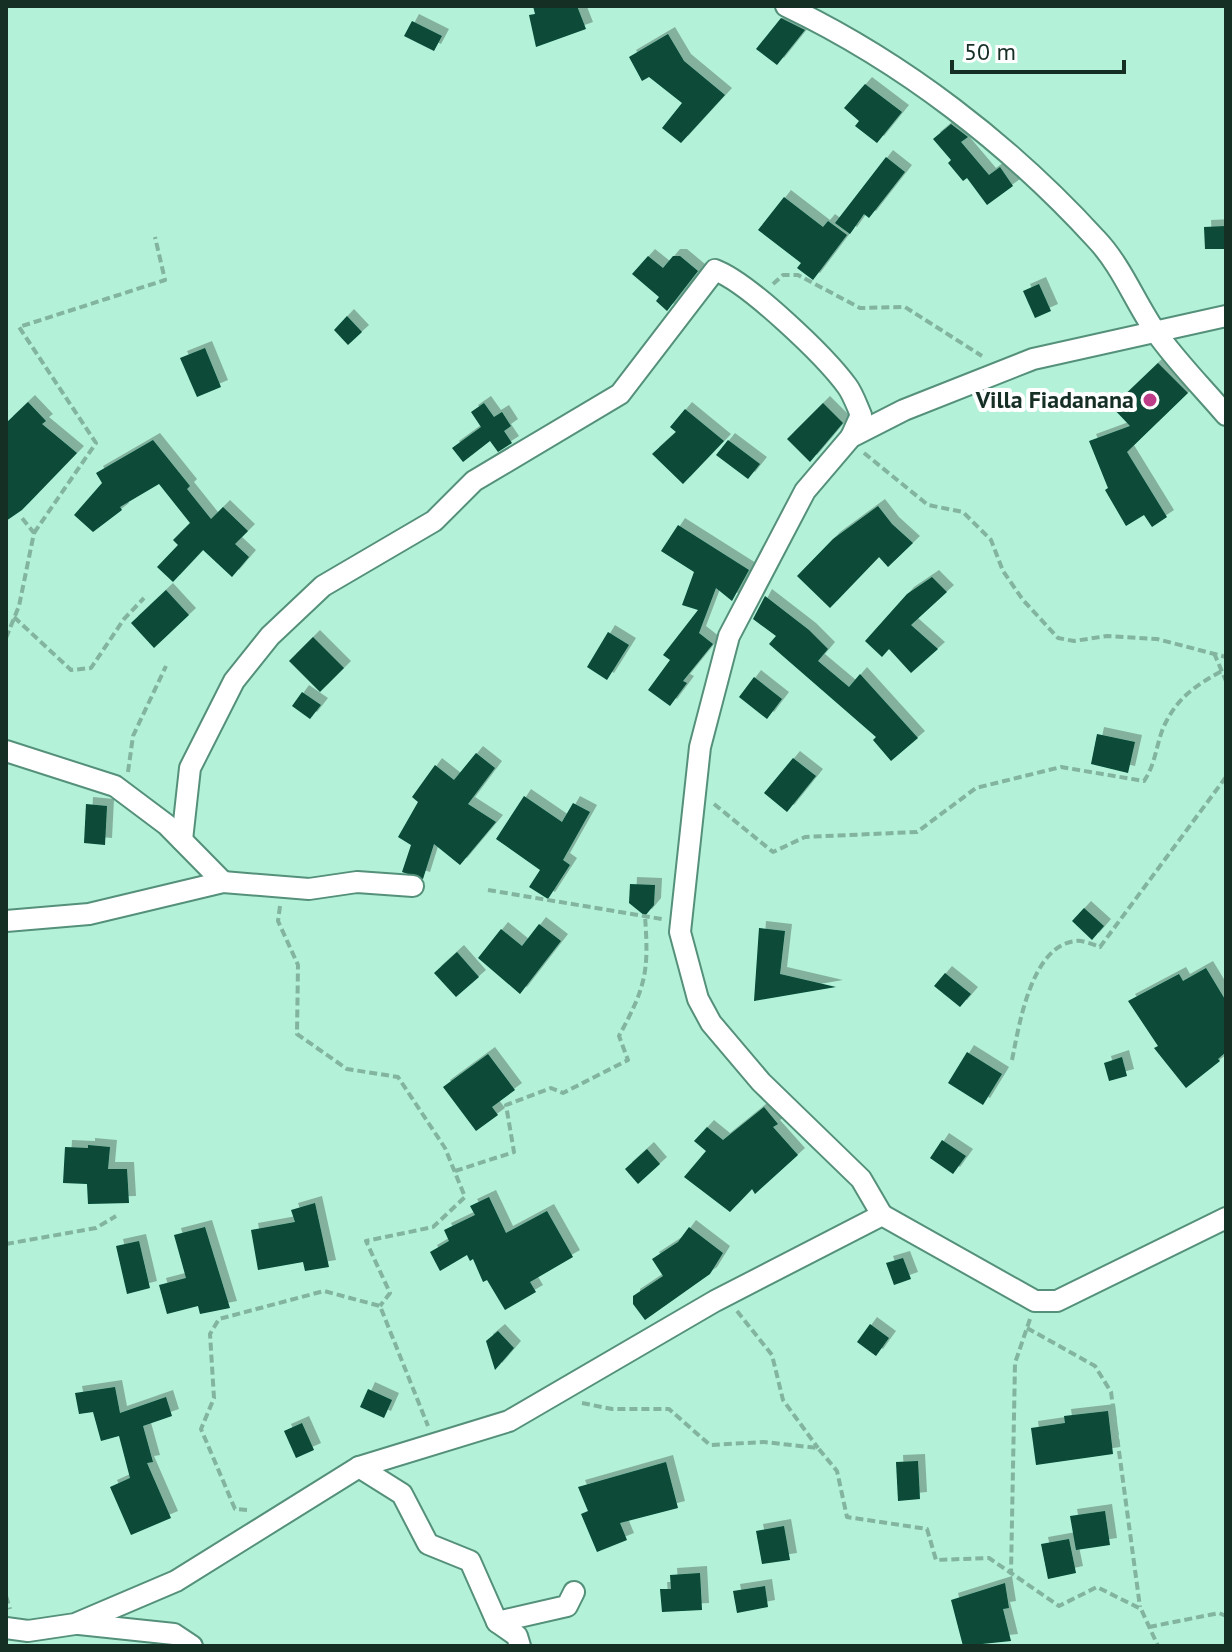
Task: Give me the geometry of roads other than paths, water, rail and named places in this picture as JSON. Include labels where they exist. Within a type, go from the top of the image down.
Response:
[{"type":"street","points":[[786,6],[822,23],[918,82],[993,139],[1099,241],[1156,332],[1226,415]]},
{"type":"street","points":[[182,840],[190,768],[234,681],[270,636],[323,586],[434,521],[474,481],[620,394],[715,270],[759,297],[848,387],[861,415],[851,437],[805,491],[729,636],[700,747],[680,932],[698,999],[711,1023],[761,1082],[861,1179],[882,1215],[1035,1301],[1057,1301],[1226,1218]]},
{"type":"street","points":[[851,437],[904,410],[1033,359],[1226,316]]},
{"type":"street","points":[[6,751],[115,786],[182,840],[223,882]]},
{"type":"street","points":[[6,921],[89,914],[223,882],[309,889],[357,882],[413,886]]},
{"type":"street","points":[[75,1624],[176,1581],[359,1467],[509,1421],[725,1296],[882,1215]]},
{"type":"street","points":[[359,1467],[402,1494],[428,1544],[470,1561],[497,1622],[517,1636],[520,1646]]},
{"type":"street","points":[[497,1622],[567,1606],[574,1592]]},
{"type":"street","points":[[6,1628],[28,1631],[75,1624],[174,1634],[192,1646]]},
{"type":"place","name":"Villa Fiadanana","points":[[1150,400]]}]
